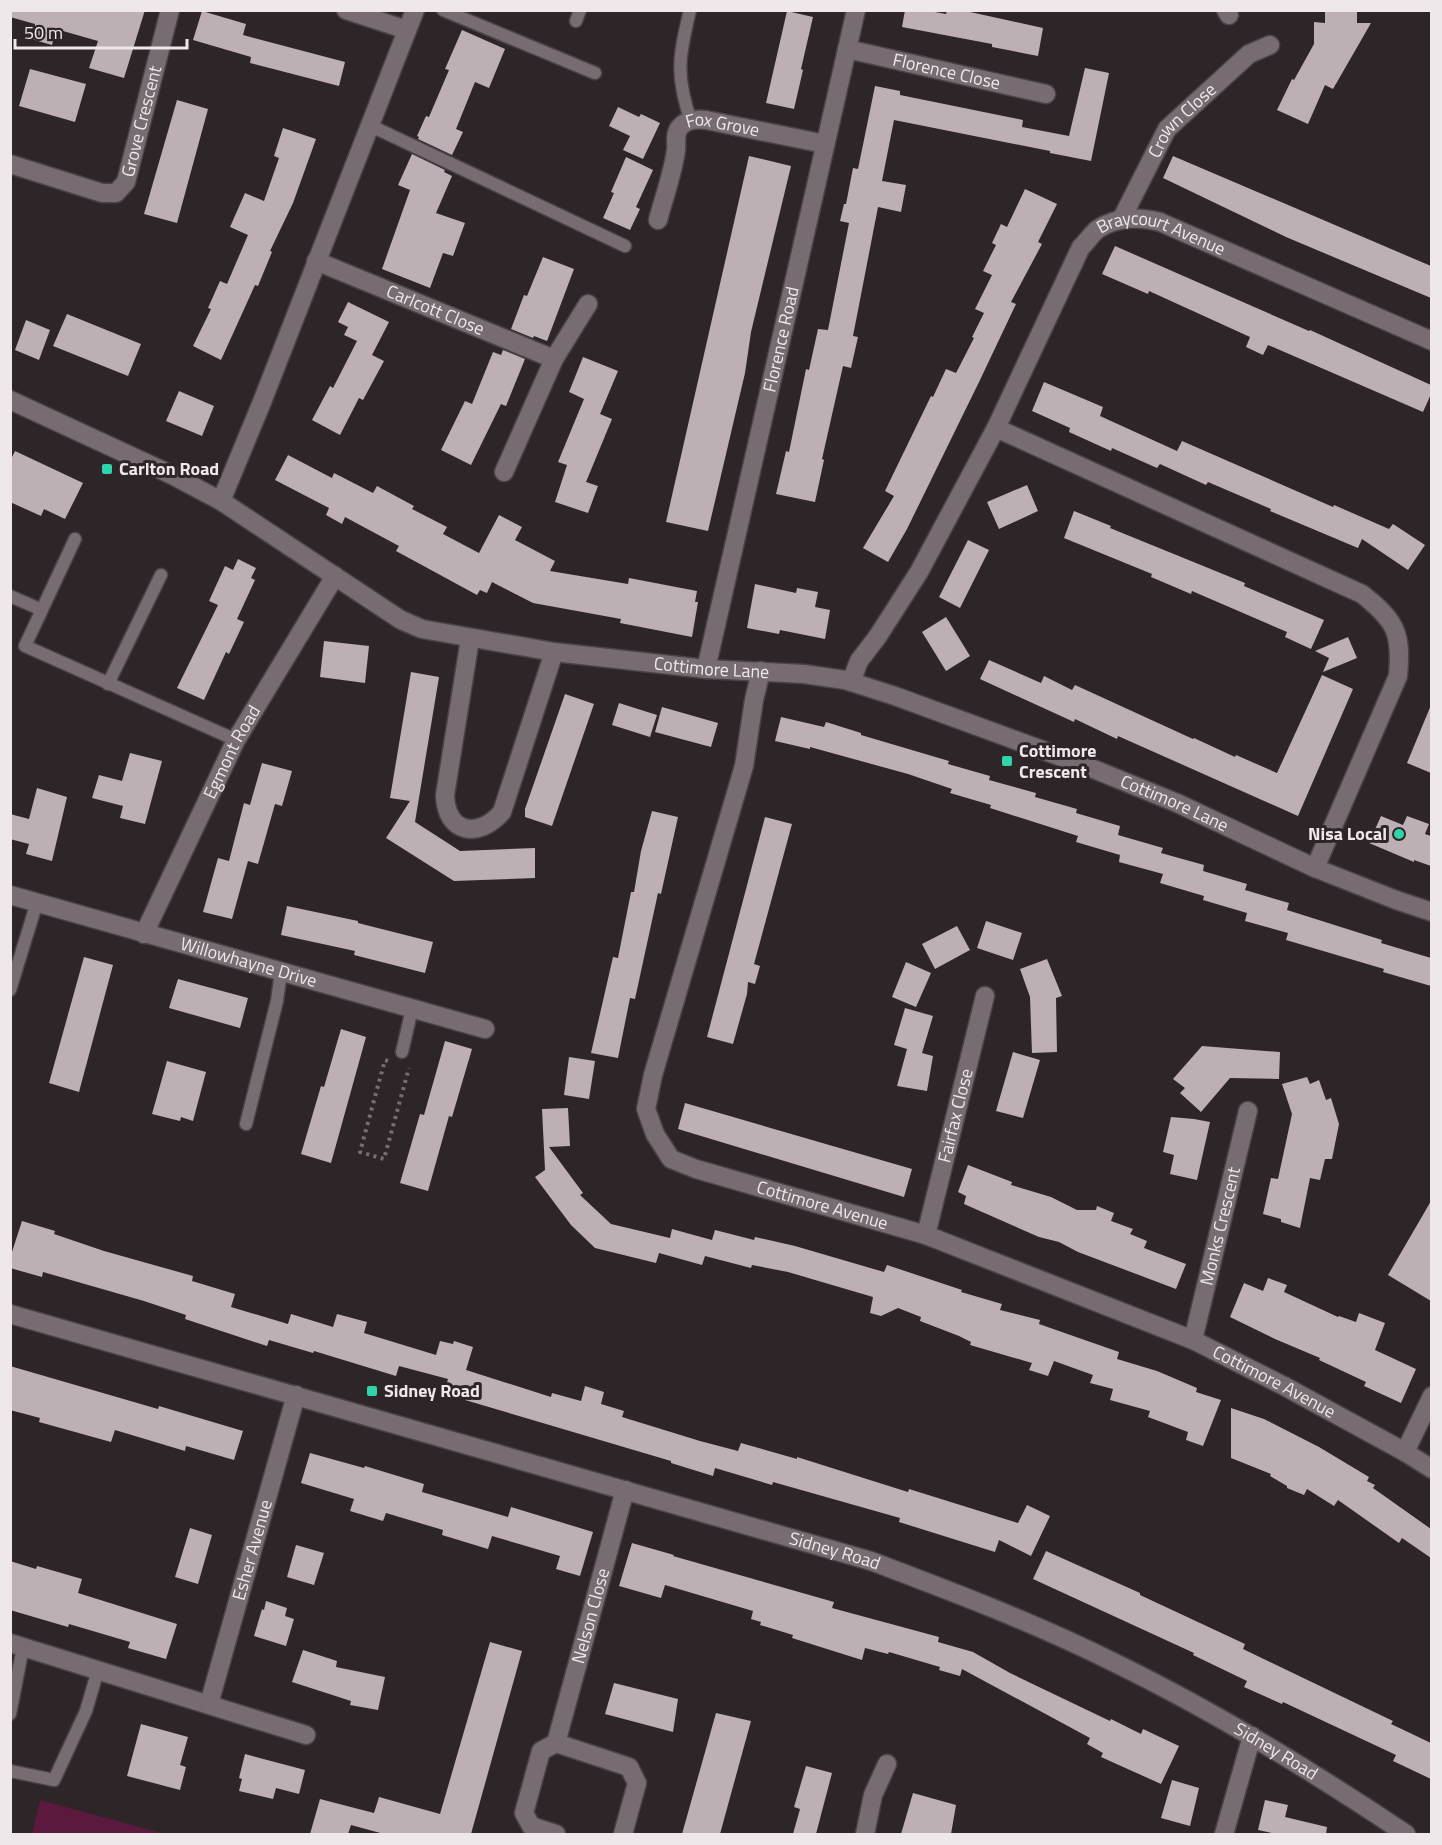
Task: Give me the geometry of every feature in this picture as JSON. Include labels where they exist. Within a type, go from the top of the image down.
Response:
[{"type":"street","name":"Grove Crescent","points":[[10,164],[102,193],[116,193],[126,182],[170,10]]},
{"type":"street","points":[[346,10],[407,30]]},
{"type":"street","points":[[221,501],[415,10]]},
{"type":"street","name":"Florence Road","points":[[706,669],[856,10]]},
{"type":"street","name":"Crown Close","points":[[1121,220],[1167,129],[1249,54],[1270,45]]},
{"type":"street","name":"Florence Close","points":[[847,49],[1046,94]]},
{"type":"street","name":"Fox Grove","points":[[658,220],[674,160],[678,129],[683,124],[706,120],[825,144]]},
{"type":"street","name":"Braycourt Avenue","points":[[996,428],[1082,247],[1098,229],[1121,220],[1140,217],[1160,222],[1431,341]]},
{"type":"street","name":"Carlcott Close","points":[[316,261],[554,359]]},
{"type":"street","points":[[504,472],[554,359],[588,304]]},
{"type":"street","name":"Cottimore Lane","points":[[10,400],[172,475],[221,501],[400,620],[423,629],[554,652],[706,669],[804,674],[851,682],[1106,774],[1178,803],[1315,868],[1431,912]]},
{"type":"street","points":[[851,682],[859,661],[919,572],[996,428],[1362,594],[1381,609],[1394,627],[1401,649],[1398,676],[1315,868]]},
{"type":"street","name":"Egmont Road","points":[[144,934],[236,740],[334,576]]},
{"type":"street","points":[[470,639],[445,795],[445,806],[449,816],[464,830],[476,830],[487,826],[502,812],[554,652]]},
{"type":"street","name":"Cottimore Avenue","points":[[761,671],[744,766],[653,1075],[646,1108],[655,1134],[670,1159],[696,1169],[926,1235],[1193,1340],[1284,1386],[1405,1452],[1431,1469]]},
{"type":"street","name":"Willowhayne Drive","points":[[10,895],[484,1029]]},
{"type":"street","name":"Fairfax Close","points":[[926,1235],[985,996]]},
{"type":"street","name":"Monks Crescent","points":[[1193,1340],[1248,1112]]},
{"type":"street","name":"Sidney Road","points":[[10,1314],[871,1561],[990,1606],[1112,1661],[1305,1767],[1406,1834]]},
{"type":"street","name":"Esher Avenue","points":[[209,1704],[296,1395]]},
{"type":"street","points":[[1405,1452],[1431,1396]]},
{"type":"street","name":"Nelson Close","points":[[556,1834],[531,1826],[524,1813],[541,1751],[556,1743],[625,1490]]},
{"type":"street","points":[[17,1645],[306,1735]]},
{"type":"street","points":[[1224,1834],[1252,1736]]},
{"type":"street","points":[[556,1743],[629,1767],[637,1783],[623,1834]]},
{"type":"street","points":[[865,1834],[873,1795],[887,1764]]},
{"type":"lane","points":[[443,10],[595,72]]},
{"type":"lane","points":[[690,10],[680,56],[683,98],[691,121]]},
{"type":"lane","points":[[369,125],[625,246]]},
{"type":"lane","points":[[75,539],[25,646],[236,740]]},
{"type":"lane","points":[[108,684],[161,575]]},
{"type":"lane","points":[[10,596],[42,610]]},
{"type":"lane","points":[[10,990],[37,902]]},
{"type":"lane","points":[[246,1124],[277,1001],[281,972]]},
{"type":"lane","points":[[402,1052],[412,1009]]},
{"type":"lane","points":[[10,1714],[17,1645]]},
{"type":"lane","points":[[10,1771],[54,1780],[86,1711],[98,1670]]},
{"type":"path","points":[[393,1063],[385,1060],[360,1152],[384,1159],[410,1067],[401,1065]]},
{"type":"shaded area","points":[[40,1800],[165,1834],[32,1834]]},
{"type":"building","points":[[10,10],[145,10],[124,78],[89,68],[98,41],[56,29],[52,45],[31,39],[35,24],[10,17]]},
{"type":"building","points":[[905,10],[924,10],[946,14],[947,10],[961,10],[1043,28],[1038,56],[992,47],[992,44],[902,27]]},
{"type":"building","points":[[1357,10],[1357,23],[1371,23],[1333,89],[1325,85],[1308,124],[1277,110],[1292,79],[1294,80],[1314,44],[1314,22],[1325,23],[1325,11]]},
{"type":"building","points":[[202,11],[246,24],[243,35],[345,62],[339,86],[250,63],[251,57],[193,40]]},
{"type":"building","points":[[787,11],[813,17],[794,109],[766,103]]},
{"type":"building","points":[[462,30],[505,49],[489,88],[475,82],[456,129],[463,132],[452,155],[418,139],[417,136],[426,116],[429,117],[449,70],[445,69]]},
{"type":"building","points":[[1085,68],[1109,73],[1091,161],[894,120],[882,181],[906,185],[901,212],[878,207],[853,336],[858,337],[851,368],[843,366],[822,459],[824,460],[815,502],[776,494],[786,451],[789,452],[806,369],[809,370],[818,329],[828,330],[849,223],[840,221],[853,168],[858,169],[875,86],[900,91],[900,95],[1023,120],[1022,127],[1069,136]]},
{"type":"building","points":[[30,69],[86,84],[75,122],[19,106]]},
{"type":"building","points":[[177,100],[208,109],[177,223],[144,214]]},
{"type":"building","points":[[618,107],[639,117],[641,114],[660,123],[643,159],[623,150],[630,136],[609,126]]},
{"type":"building","points":[[283,128],[316,139],[293,203],[270,251],[272,252],[258,286],[255,285],[221,360],[193,346],[211,309],[208,308],[220,281],[227,284],[248,235],[230,227],[245,193],[264,201],[279,158],[274,156]]},
{"type":"building","points":[[412,154],[445,170],[444,172],[452,176],[436,213],[465,223],[453,256],[443,253],[430,288],[382,269],[410,190],[398,185]]},
{"type":"building","points":[[749,156],[791,166],[751,332],[745,373],[708,531],[666,522]]},
{"type":"building","points":[[1173,156],[1431,266],[1431,298],[1286,237],[1163,178]]},
{"type":"building","points":[[626,157],[653,170],[636,207],[640,209],[630,230],[603,218]]},
{"type":"building","points":[[1025,189],[1057,204],[1038,242],[1042,244],[1011,302],[1016,304],[907,529],[888,562],[863,548],[894,496],[885,491],[931,396],[933,397],[946,369],[956,373],[974,338],[972,337],[984,313],[975,309],[992,275],[983,271],[996,245],[992,243],[1001,224],[1007,227]]},
{"type":"building","points":[[1115,246],[1431,385],[1431,394],[1423,412],[1268,345],[1263,355],[1246,347],[1250,337],[1149,291],[1148,294],[1102,274]]},
{"type":"building","points":[[543,257],[574,269],[547,341],[511,329],[524,295],[527,296]]},
{"type":"building","points":[[348,302],[389,322],[372,355],[384,361],[363,400],[359,398],[340,435],[312,420],[330,386],[333,388],[357,341],[344,335],[348,327],[338,322]]},
{"type":"building","points":[[67,314],[141,344],[128,376],[53,346]]},
{"type":"building","points":[[26,320],[50,330],[39,360],[15,350]]},
{"type":"building","points":[[503,350],[525,359],[506,406],[501,404],[471,465],[441,450],[465,401],[472,404],[493,352],[501,355]]},
{"type":"building","points":[[583,357],[618,371],[600,414],[612,419],[586,482],[598,486],[588,513],[555,502],[567,465],[558,462],[584,399],[569,392]]},
{"type":"building","points":[[1044,382],[1103,407],[1100,416],[1177,451],[1182,441],[1333,507],[1334,505],[1389,529],[1393,524],[1425,545],[1408,570],[1362,539],[1358,548],[1208,482],[1206,485],[1160,464],[1157,468],[1112,448],[1111,451],[1069,432],[1070,428],[1032,411]]},
{"type":"building","points":[[179,391],[214,406],[202,436],[166,421]]},
{"type":"building","points":[[15,451],[83,483],[65,519],[44,509],[41,516],[10,502],[10,461]]},
{"type":"building","points":[[288,455],[332,478],[334,473],[373,493],[377,486],[414,506],[412,509],[447,527],[443,534],[479,553],[499,515],[522,527],[515,540],[555,561],[550,571],[628,584],[629,578],[697,591],[695,602],[698,602],[692,637],[620,623],[621,619],[533,603],[492,582],[487,593],[480,590],[477,595],[396,551],[399,546],[345,517],[342,524],[326,515],[329,508],[275,480]]},
{"type":"building","points":[[1027,485],[1038,511],[999,529],[987,502]]},
{"type":"building","points":[[1074,511],[1245,583],[1244,586],[1324,620],[1311,649],[1285,637],[1287,632],[1192,591],[1191,594],[1151,577],[1152,574],[1064,538]]},
{"type":"building","points":[[968,540],[989,550],[960,608],[939,597]]},
{"type":"building","points":[[238,559],[256,568],[251,578],[255,580],[237,619],[244,622],[229,654],[226,652],[204,700],[177,688],[218,605],[209,601],[225,566],[233,570]]},
{"type":"building","points":[[755,584],[796,593],[797,588],[818,592],[815,607],[830,610],[825,639],[780,630],[779,634],[747,628]]},
{"type":"building","points":[[946,617],[970,656],[946,671],[922,632]]},
{"type":"building","points":[[1348,637],[1357,658],[1323,672],[1329,658],[1315,651]]},
{"type":"building","points":[[324,641],[369,646],[365,683],[320,677]]},
{"type":"building","points":[[989,660],[1041,683],[1044,676],[1072,690],[1075,685],[1193,739],[1277,773],[1322,675],[1353,689],[1298,816],[1118,736],[1117,739],[1075,719],[1074,722],[980,679]]},
{"type":"building","points":[[411,672],[439,677],[415,822],[460,851],[535,848],[535,878],[454,881],[386,838],[410,801],[390,798]]},
{"type":"building","points":[[565,694],[594,704],[552,826],[525,817],[525,809]]},
{"type":"building","points":[[619,703],[657,715],[650,737],[612,725]]},
{"type":"building","points":[[1431,705],[1431,773],[1407,763]]},
{"type":"building","points":[[662,707],[718,723],[711,747],[655,732]]},
{"type":"building","points":[[781,717],[824,727],[826,722],[861,733],[861,735],[949,761],[948,764],[990,776],[989,780],[1036,793],[1035,797],[1077,809],[1076,813],[1120,826],[1118,835],[1163,848],[1161,853],[1204,865],[1203,871],[1247,884],[1245,890],[1289,903],[1287,910],[1431,958],[1431,986],[1383,972],[1384,969],[1286,940],[1288,933],[1245,921],[1247,913],[1203,900],[1204,896],[1160,883],[1163,874],[1119,862],[1120,855],[1076,842],[1078,836],[990,808],[991,805],[950,793],[952,789],[908,774],[810,747],[810,749],[775,741]]},
{"type":"building","points":[[130,753],[162,761],[145,824],[120,818],[123,806],[92,798],[99,775],[122,781]]},
{"type":"building","points":[[262,763],[292,771],[282,806],[275,804],[258,864],[248,861],[232,919],[203,912],[218,858],[229,861],[244,803],[250,805]]},
{"type":"building","points":[[37,788],[67,797],[52,861],[26,854],[29,844],[10,839],[10,814],[29,819]]},
{"type":"building","points":[[652,811],[678,817],[661,894],[658,893],[635,999],[630,998],[618,1058],[591,1053],[613,957],[618,958],[631,892],[634,892],[641,851]]},
{"type":"building","name":"Nisa Local","points":[[1381,816],[1403,825],[1407,816],[1429,824],[1425,834],[1431,836],[1431,866],[1414,860],[1414,862],[1369,843]]},
{"type":"building","points":[[765,817],[792,824],[754,964],[760,966],[755,984],[748,982],[747,994],[733,1044],[707,1037]]},
{"type":"building","points":[[287,906],[358,921],[358,923],[433,942],[425,973],[354,955],[355,951],[281,935]]},
{"type":"building","points":[[986,921],[1022,933],[1013,960],[977,948]]},
{"type":"building","points":[[957,926],[970,950],[935,969],[922,944]]},
{"type":"building","points":[[84,957],[113,965],[79,1092],[49,1083]]},
{"type":"building","points":[[1047,959],[1062,996],[1056,998],[1057,1052],[1032,1053],[1030,997],[1020,969]]},
{"type":"building","points":[[906,962],[931,973],[916,1007],[892,997]]},
{"type":"building","points":[[178,979],[248,998],[240,1028],[169,1008]]},
{"type":"building","points":[[905,1008],[933,1016],[922,1053],[933,1056],[927,1091],[897,1086],[907,1049],[894,1045]]},
{"type":"building","points":[[341,1029],[366,1037],[331,1163],[301,1154]]},
{"type":"building","points":[[445,1041],[472,1049],[452,1117],[449,1116],[428,1191],[400,1183],[420,1114],[424,1115]]},
{"type":"building","points":[[1202,1046],[1280,1052],[1279,1079],[1230,1078],[1201,1112],[1180,1093],[1185,1088],[1173,1079]]},
{"type":"building","points":[[1013,1052],[1040,1060],[1023,1118],[996,1111]]},
{"type":"building","points":[[569,1057],[595,1061],[589,1099],[564,1095]]},
{"type":"building","points":[[167,1061],[206,1072],[193,1121],[181,1117],[180,1121],[152,1114]]},
{"type":"building","points":[[1307,1077],[1310,1084],[1319,1080],[1326,1100],[1331,1098],[1339,1124],[1332,1159],[1325,1159],[1320,1180],[1310,1178],[1300,1228],[1263,1214],[1271,1178],[1278,1179],[1292,1114],[1282,1084]]},
{"type":"building","points":[[685,1103],[912,1169],[904,1197],[678,1129]]},
{"type":"building","points":[[568,1108],[570,1146],[549,1147],[583,1193],[580,1195],[611,1224],[670,1238],[672,1229],[712,1240],[715,1230],[754,1240],[755,1237],[884,1272],[887,1265],[962,1290],[961,1292],[1002,1304],[1000,1310],[1040,1320],[1039,1324],[1119,1352],[1117,1359],[1157,1371],[1197,1388],[1196,1392],[1221,1400],[1203,1446],[1186,1440],[1188,1432],[1148,1417],[1150,1411],[1110,1400],[1113,1389],[1090,1383],[1093,1375],[1054,1361],[1048,1376],[1029,1370],[1032,1363],[970,1345],[971,1342],[920,1321],[921,1317],[898,1308],[881,1316],[870,1313],[873,1297],[788,1272],[752,1265],[751,1268],[705,1256],[702,1265],[659,1253],[656,1263],[595,1248],[571,1225],[535,1177],[545,1170],[542,1109]]},
{"type":"building","points":[[1171,1117],[1210,1122],[1197,1180],[1170,1174],[1174,1155],[1163,1152]]},
{"type":"building","points":[[968,1165],[1012,1182],[1011,1185],[1051,1197],[1077,1210],[1096,1210],[1097,1206],[1114,1213],[1111,1221],[1133,1229],[1130,1234],[1147,1241],[1144,1248],[1186,1264],[1176,1289],[1078,1252],[1059,1242],[1039,1237],[964,1204],[966,1196],[958,1192]]},
{"type":"building","points":[[1431,1201],[1431,1301],[1388,1275]]},
{"type":"building","points":[[22,1221],[55,1231],[54,1234],[104,1251],[193,1276],[192,1281],[235,1294],[231,1307],[288,1324],[291,1314],[333,1327],[337,1314],[367,1322],[364,1333],[436,1355],[440,1341],[453,1344],[454,1341],[473,1347],[466,1370],[551,1397],[552,1393],[581,1401],[585,1386],[604,1392],[601,1404],[624,1411],[622,1417],[700,1441],[738,1451],[741,1443],[797,1459],[797,1457],[1018,1523],[1027,1505],[1050,1516],[1031,1556],[999,1540],[995,1552],[899,1522],[900,1518],[773,1482],[772,1485],[715,1468],[713,1476],[671,1463],[671,1461],[465,1400],[467,1395],[445,1389],[448,1379],[399,1366],[396,1376],[269,1340],[267,1346],[185,1319],[186,1315],[144,1301],[43,1272],[42,1277],[10,1268],[10,1258]]},
{"type":"building","points":[[1268,1278],[1287,1285],[1284,1292],[1338,1317],[1356,1322],[1359,1313],[1385,1323],[1375,1350],[1416,1369],[1401,1403],[1364,1386],[1366,1382],[1319,1360],[1320,1358],[1230,1317],[1244,1283],[1263,1291]]},
{"type":"building","points":[[10,1366],[243,1431],[234,1460],[186,1446],[185,1451],[115,1430],[111,1442],[39,1422],[40,1418],[10,1410]]},
{"type":"building","points":[[1231,1408],[1264,1419],[1319,1447],[1369,1477],[1367,1481],[1375,1485],[1373,1488],[1431,1529],[1431,1558],[1402,1538],[1399,1543],[1338,1500],[1334,1506],[1307,1489],[1304,1495],[1287,1488],[1270,1476],[1271,1474],[1231,1458]]},
{"type":"building","points":[[310,1453],[364,1468],[365,1466],[424,1484],[422,1492],[508,1517],[511,1507],[593,1532],[580,1576],[556,1569],[560,1556],[492,1536],[488,1549],[442,1535],[443,1530],[386,1513],[383,1521],[350,1511],[354,1499],[301,1483]]},
{"type":"building","points":[[190,1528],[212,1535],[198,1584],[175,1577]]},
{"type":"building","points":[[632,1543],[834,1602],[832,1608],[939,1637],[938,1642],[973,1652],[1010,1673],[1110,1721],[1111,1719],[1141,1734],[1143,1729],[1179,1746],[1161,1784],[1101,1757],[1103,1753],[1087,1744],[1090,1738],[962,1669],[960,1676],[939,1670],[940,1667],[889,1652],[888,1654],[865,1648],[862,1660],[792,1638],[793,1635],[760,1625],[761,1622],[751,1619],[753,1611],[665,1585],[661,1598],[619,1586]]},
{"type":"building","points":[[296,1545],[324,1553],[314,1585],[287,1577]]},
{"type":"building","points":[[1046,1551],[1245,1644],[1243,1649],[1393,1721],[1391,1724],[1431,1743],[1431,1779],[1393,1761],[1396,1755],[1283,1702],[1282,1704],[1244,1687],[1247,1681],[1193,1655],[1194,1653],[1033,1579]]},
{"type":"building","points":[[10,1561],[82,1579],[78,1593],[177,1624],[166,1659],[128,1648],[130,1642],[10,1610]]},
{"type":"building","points":[[266,1601],[287,1608],[285,1616],[294,1619],[286,1646],[254,1636]]},
{"type":"building","points":[[490,1642],[522,1651],[471,1834],[384,1834],[351,1825],[348,1834],[310,1834],[320,1799],[374,1813],[379,1797],[440,1814]]},
{"type":"building","points":[[303,1650],[337,1661],[336,1667],[385,1677],[378,1710],[350,1705],[351,1701],[292,1682]]},
{"type":"building","points":[[614,1683],[678,1699],[673,1732],[605,1714]]},
{"type":"building","points":[[716,1713],[751,1721],[720,1834],[682,1834]]},
{"type":"building","points":[[141,1724],[188,1737],[180,1765],[186,1767],[180,1790],[127,1776]]},
{"type":"building","points":[[245,1754],[305,1770],[299,1794],[276,1788],[273,1799],[239,1791],[242,1779],[239,1778]]},
{"type":"building","points":[[806,1766],[832,1773],[816,1834],[793,1834],[800,1809],[794,1807]]},
{"type":"building","points":[[1172,1780],[1199,1788],[1190,1826],[1161,1818]]},
{"type":"building","points":[[913,1793],[956,1805],[951,1834],[901,1834]]},
{"type":"building","points":[[1265,1800],[1288,1805],[1285,1817],[1327,1827],[1326,1834],[1276,1834],[1258,1830]]},
{"type":"place","name":"Carlton Road","points":[[107,469]]},
{"type":"place","name":"Cottimore Crescent","points":[[1007,761]]},
{"type":"place","name":"Nisa Local","points":[[1399,834]]},
{"type":"place","name":"Sidney Road","points":[[372,1391]]}]
